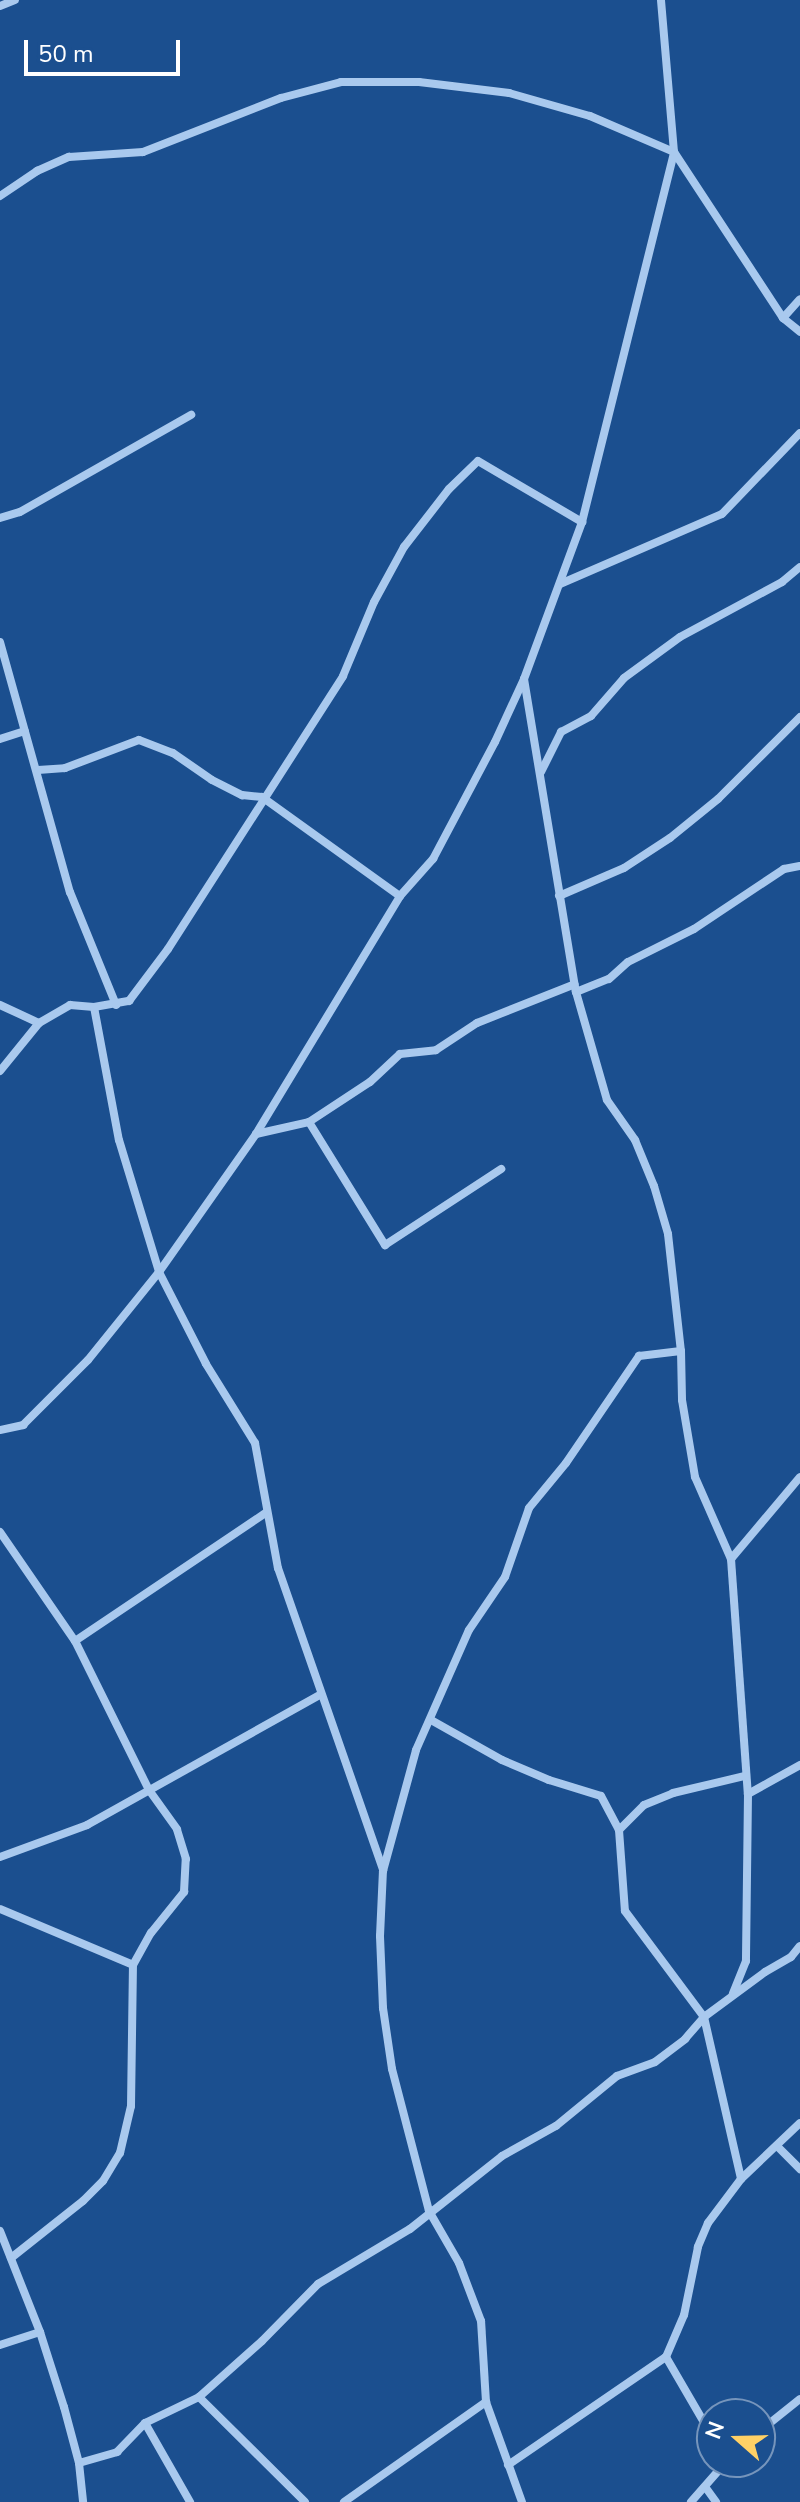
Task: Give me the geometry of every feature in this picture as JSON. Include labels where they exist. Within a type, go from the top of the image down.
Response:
[{"type":"street","points":[[0,6],[15,0]]},
{"type":"street","points":[[0,1430],[23,1425],[88,1360],[159,1272],[256,1134],[400,896],[433,859],[495,742],[524,679],[582,522],[674,152],[661,0]]},
{"type":"street","points":[[0,196],[37,171],[69,157],[143,152],[281,98],[341,82],[419,82],[509,93],[590,116],[674,152],[783,318],[800,332]]},
{"type":"street","points":[[783,318],[800,299]]},
{"type":"street","points":[[0,518],[20,512],[191,415]]},
{"type":"street","points":[[560,584],[722,514],[800,433]]},
{"type":"street","points":[[0,1071],[39,1023],[70,1005],[94,1007],[129,1001],[168,949],[262,797],[343,676],[374,602],[404,547],[449,489],[478,461],[582,522]]},
{"type":"street","points":[[541,772],[561,732],[591,716],[624,678],[680,637],[782,582],[800,567]]},
{"type":"street","points":[[0,642],[70,892],[116,1005]]},
{"type":"street","points":[[524,679],[576,988],[607,1100],[635,1140],[654,1186],[674,1265],[682,1400],[695,1477],[731,1559],[748,1794],[746,1961],[733,1994]]},
{"type":"street","points":[[559,896],[624,868],[670,838],[718,799],[800,717]]},
{"type":"street","points":[[0,739],[25,731]]},
{"type":"street","points":[[38,770],[65,768],[139,740],[173,753],[212,780],[242,795],[262,797],[400,896]]},
{"type":"street","points":[[256,1134],[309,1122],[370,1082],[400,1054],[436,1050],[477,1023],[609,979],[628,962],[694,929],[784,869],[800,866]]},
{"type":"street","points":[[0,1005],[39,1023]]},
{"type":"street","points":[[94,1007],[119,1140],[159,1272],[206,1364],[255,1443],[278,1568],[383,1871]]},
{"type":"street","points":[[309,1122],[385,1245],[501,1169]]},
{"type":"street","points":[[522,2502],[486,2402],[481,2321],[459,2263],[429,2211],[392,2069],[383,2008],[380,1936],[383,1871],[416,1750],[469,1630],[505,1577],[529,1508],[566,1463],[639,1356],[681,1351]]},
{"type":"street","points":[[731,1559],[800,1477]]},
{"type":"street","points":[[75,1641],[267,1512]]},
{"type":"street","points":[[0,1532],[75,1641],[149,1790],[177,1829],[186,1859],[184,1892],[151,1933],[133,1965],[131,2106],[120,2153],[103,2181],[83,2201],[11,2258]]},
{"type":"street","points":[[0,1857],[87,1825],[320,1695]]},
{"type":"street","points":[[431,1720],[525,1770],[601,1796],[619,1830],[625,1911],[704,2017],[741,2179]]},
{"type":"street","points":[[748,1794],[800,1765]]},
{"type":"street","points":[[619,1830],[644,1805],[673,1793],[745,1776]]},
{"type":"street","points":[[0,1909],[133,1965]]},
{"type":"street","points":[[79,2463],[117,2452],[145,2423],[199,2397],[262,2341],[318,2284],[391,2242],[502,2156],[556,2126],[617,2076],[655,2062],[685,2039],[704,2017],[733,1994],[791,1957],[800,1946]]},
{"type":"street","points":[[508,2465],[666,2357],[684,2315],[698,2247],[708,2223],[741,2179],[800,2123]]},
{"type":"street","points":[[777,2146],[800,2169]]},
{"type":"street","points":[[0,2231],[40,2332],[79,2463],[83,2502]]},
{"type":"street","points":[[0,2345],[40,2332]]},
{"type":"street","points":[[666,2357],[696,2409]]},
{"type":"street","points":[[199,2397],[305,2502]]},
{"type":"street","points":[[776,2418],[800,2399]]},
{"type":"street","points":[[344,2502],[486,2402]]},
{"type":"street","points":[[145,2423],[190,2502]]},
{"type":"street","points":[[691,2502],[714,2478]]},
{"type":"street","points":[[706,2488],[716,2502]]}]
